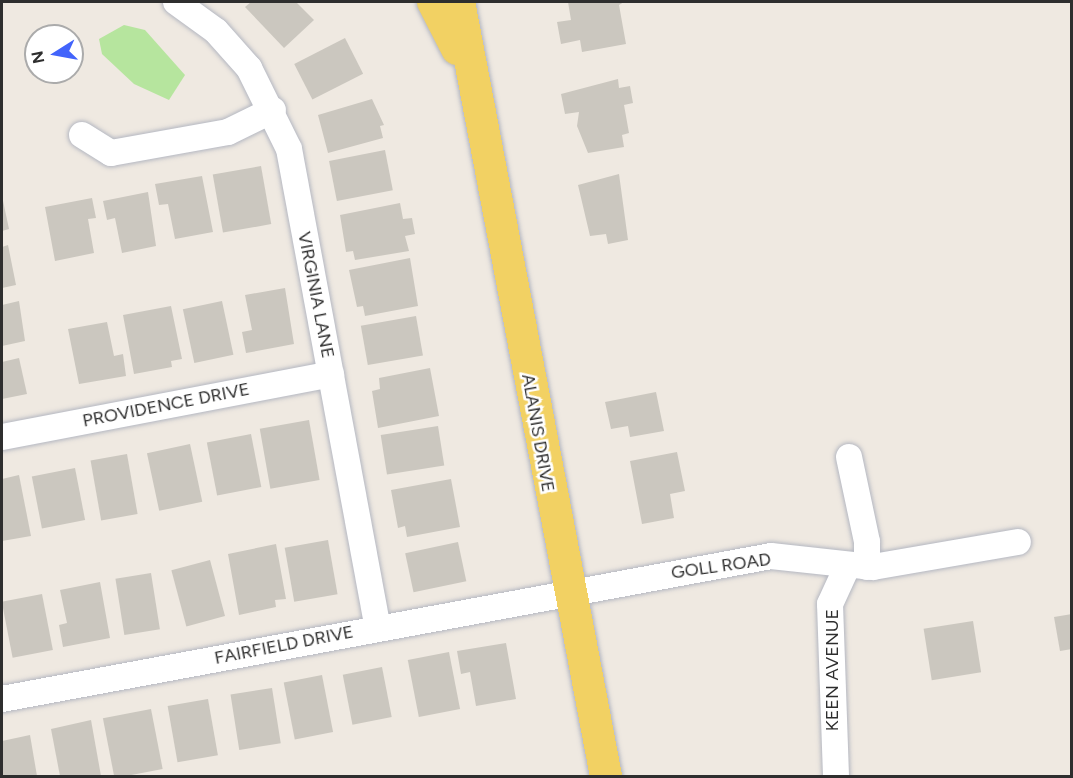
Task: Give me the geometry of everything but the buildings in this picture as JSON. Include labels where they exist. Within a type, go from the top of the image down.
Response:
[{"type":"main road","name":"ALANIS DRIVE","points":[[434,2],[475,88]]},
{"type":"main road","name":"ALANIS DRIVE","points":[[459,2],[567,590],[606,777]]},
{"type":"street","name":"VIRGINIA LANE","points":[[182,3],[216,31],[249,68],[273,110],[289,149],[378,627]]},
{"type":"street","points":[[82,135],[111,153],[228,132],[273,110]]},
{"type":"street","name":"PROVIDENCE DRIVE","points":[[2,437],[331,374]]},
{"type":"street","points":[[849,457],[867,542],[857,567]]},
{"type":"street","name":"GOLL ROAD","points":[[567,590],[771,556],[857,567],[1018,542]]},
{"type":"street","name":"KEEN AVENUE","points":[[837,777],[830,604],[857,567]]},
{"type":"street","name":"FAIRFIELD DRIVE","points":[[2,699],[567,590]]},
{"type":"green space","points":[[124,25],[145,30],[185,75],[169,100],[134,84],[102,54],[99,39]]}]
